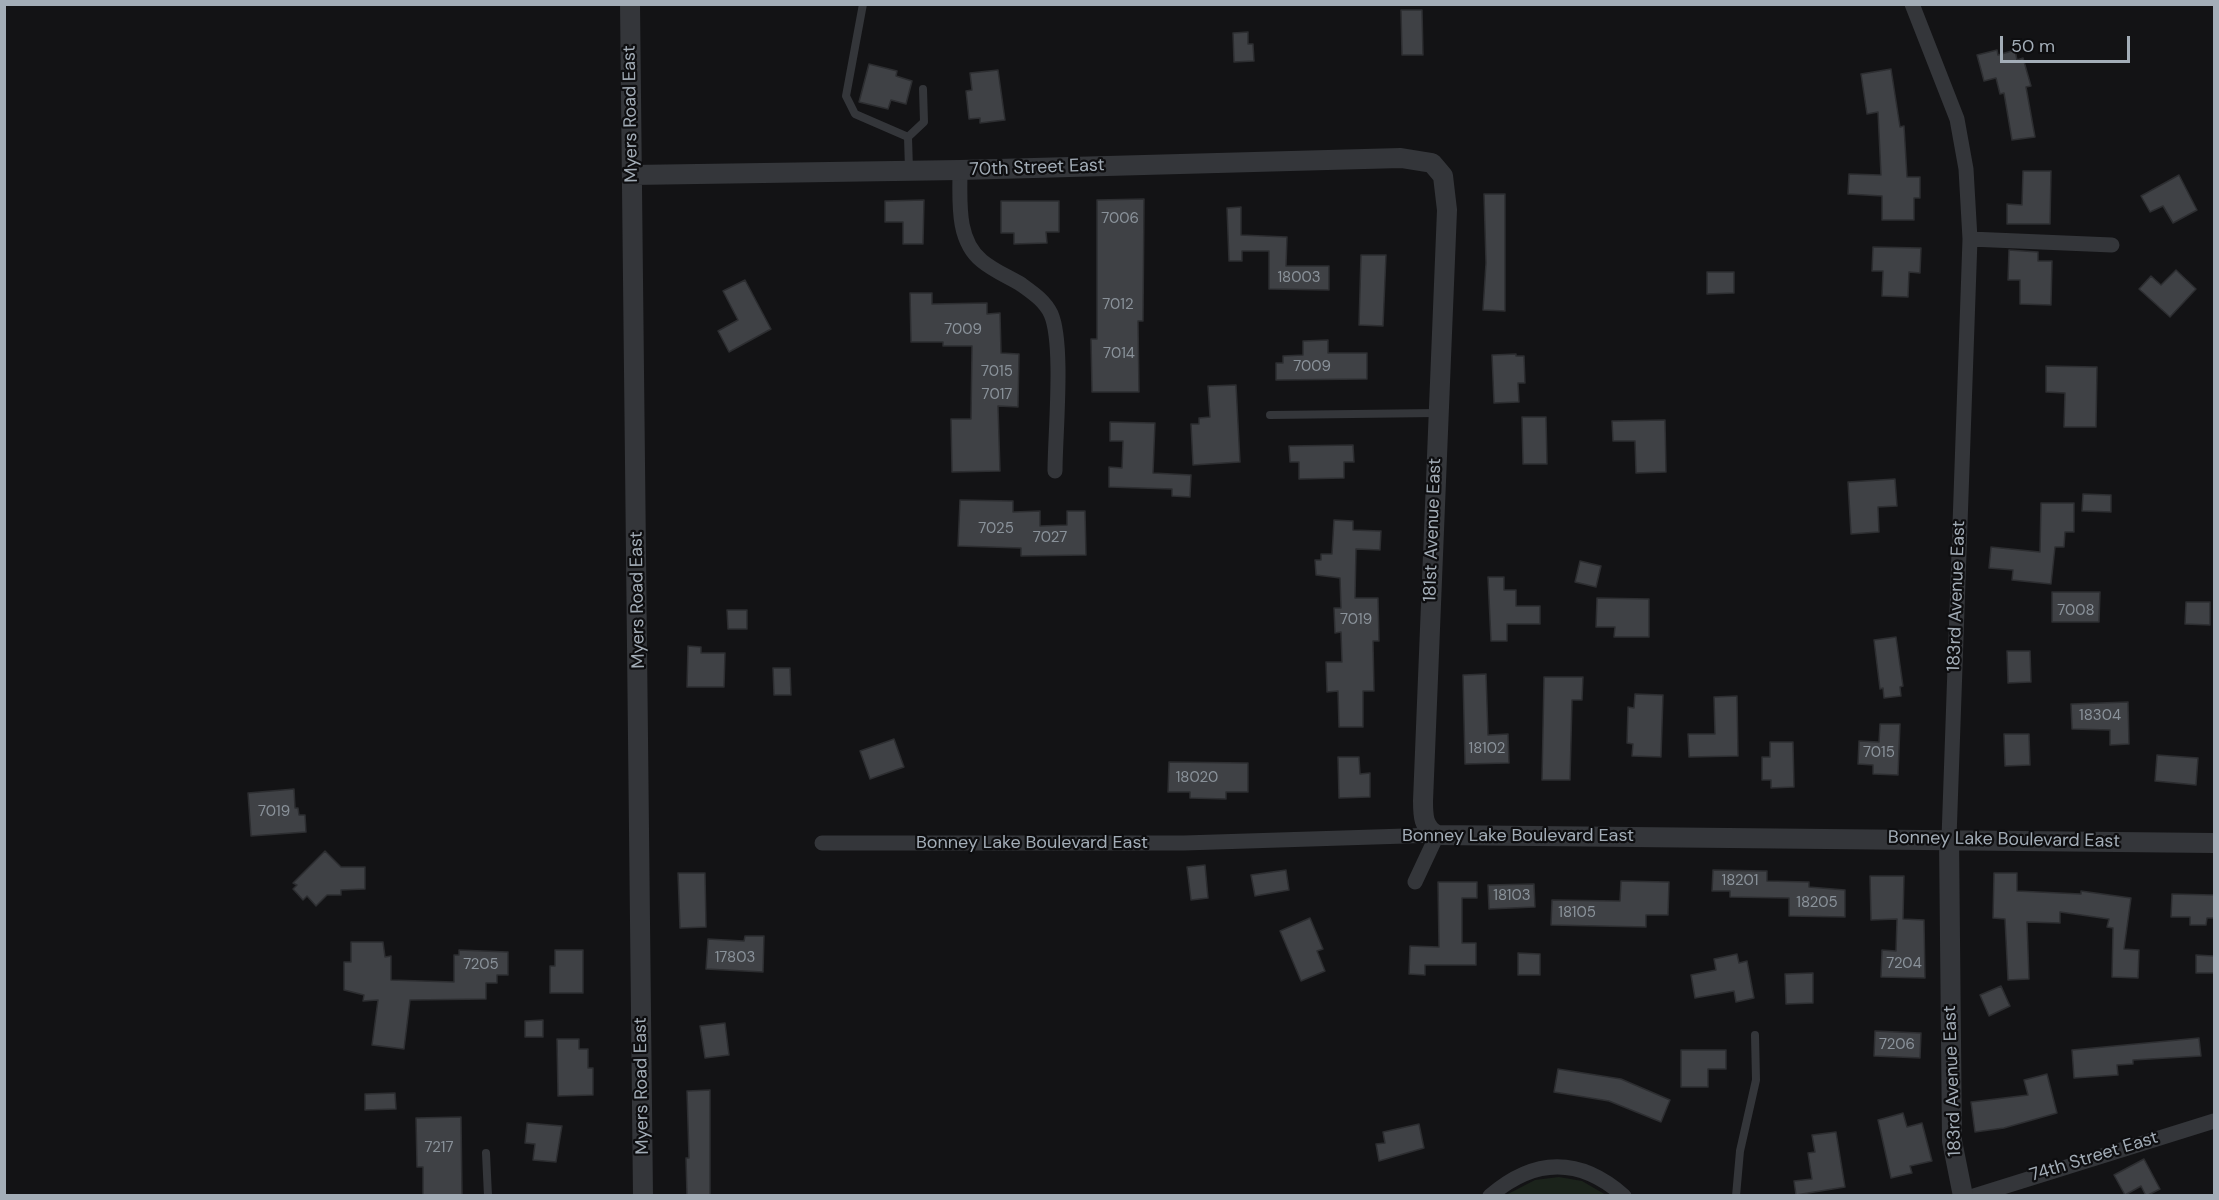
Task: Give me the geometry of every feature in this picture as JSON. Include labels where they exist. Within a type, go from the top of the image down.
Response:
[{"type":"street","name":"Myers Road East","points":[[630,4],[643,1196]]},
{"type":"street","name":"183rd Avenue East","points":[[1912,4],[1957,119],[1966,169],[1970,239],[1949,838],[1952,1141],[1963,1196]]},
{"type":"street","name":"70th Street East","points":[[632,175],[960,170],[1401,159],[1421,160],[1439,169]]},
{"type":"street","name":"181st Avenue East","points":[[1437,836],[1426,825],[1423,801],[1447,210],[1445,183],[1439,169]]},
{"type":"street","points":[[960,170],[961,220],[972,250],[985,263],[1033,294],[1047,308],[1053,322],[1057,347],[1055,471]]},
{"type":"street","points":[[1970,239],[2112,245]]},
{"type":"street","points":[[1415,882],[1437,836]]},
{"type":"street","name":"Bonney Lake Boulevard East","points":[[822,843],[1184,843],[1437,836],[1949,838],[2214,843]]},
{"type":"street","name":"74th Street East","points":[[1974,1196],[2214,1121]]},
{"type":"street","points":[[1490,1196],[1514,1177],[1536,1168],[1562,1165],[1593,1175],[1624,1196]]},
{"type":"lane","points":[[863,4],[846,96],[855,114],[908,137]]},
{"type":"lane","points":[[908,137],[924,122],[923,89]]},
{"type":"lane","points":[[908,137],[910,171]]},
{"type":"lane","points":[[1270,415],[1438,412]]},
{"type":"lane","points":[[1736,1196],[1740,1151],[1756,1080],[1755,1035]]},
{"type":"lane","points":[[486,1153],[488,1196]]},
{"type":"shaded area","points":[[1559,1177],[1582,1181],[1606,1195],[1506,1195],[1535,1180]]},
{"type":"building","points":[[1401,10],[1422,10],[1423,55],[1402,55]]},
{"type":"building","points":[[1248,32],[1248,44],[1253,44],[1254,61],[1234,62],[1233,33]]},
{"type":"building","points":[[1997,50],[1998,55],[2015,50],[2017,60],[2023,58],[2031,86],[2026,87],[2035,137],[2012,140],[2004,93],[2000,94],[1996,78],[1984,81],[1977,55]]},
{"type":"building","points":[[869,64],[897,71],[896,76],[912,81],[906,104],[891,100],[888,109],[859,102]]},
{"type":"building","points":[[1891,69],[1900,127],[1904,126],[1907,177],[1920,177],[1920,198],[1914,198],[1914,220],[1882,220],[1882,196],[1848,194],[1849,174],[1881,175],[1878,112],[1867,114],[1861,74]]},
{"type":"building","points":[[998,70],[1005,120],[980,123],[980,118],[969,119],[966,91],[972,90],[970,73]]},
{"type":"building","points":[[2023,171],[2051,171],[2050,224],[2007,224],[2007,204],[2022,205]]},
{"type":"building","points":[[2179,175],[2197,210],[2173,223],[2163,206],[2150,212],[2141,196]]},
{"type":"building","points":[[1484,194],[1505,194],[1505,311],[1483,310],[1486,263]]},
{"type":"building","points":[[1144,199],[1143,321],[1138,321],[1139,392],[1092,392],[1091,339],[1097,339],[1097,200]]},
{"type":"building","points":[[924,200],[923,244],[903,244],[903,222],[885,222],[885,201]]},
{"type":"building","points":[[1001,201],[1059,201],[1059,232],[1046,232],[1047,243],[1014,244],[1014,233],[1001,233]]},
{"type":"building","points":[[1241,207],[1241,235],[1287,237],[1286,266],[1329,266],[1329,290],[1269,289],[1269,251],[1242,251],[1242,261],[1229,261],[1227,208]]},
{"type":"building","points":[[1873,247],[1921,248],[1920,273],[1909,272],[1908,297],[1882,296],[1883,271],[1872,271]]},
{"type":"building","points":[[2009,250],[2038,252],[2038,261],[2052,261],[2051,305],[2020,304],[2020,280],[2008,280]]},
{"type":"building","points":[[1361,255],[1386,255],[1383,326],[1359,325]]},
{"type":"building","points":[[2176,270],[2196,289],[2170,317],[2139,289],[2151,276],[2161,285]]},
{"type":"building","points":[[1707,272],[1734,272],[1734,293],[1707,294]]},
{"type":"building","points":[[745,280],[771,329],[729,352],[718,331],[738,320],[723,291]]},
{"type":"building","points":[[910,293],[932,293],[932,304],[987,303],[987,314],[1000,313],[1001,353],[1019,354],[1018,407],[998,406],[1000,471],[952,472],[951,419],[971,419],[972,346],[943,346],[943,342],[911,342]]},
{"type":"building","points":[[1328,340],[1328,353],[1367,353],[1367,379],[1276,380],[1276,363],[1283,363],[1283,356],[1303,355],[1303,341]]},
{"type":"building","points":[[1516,354],[1516,356],[1524,356],[1525,383],[1518,383],[1519,402],[1494,403],[1492,355]]},
{"type":"building","points":[[2046,366],[2097,367],[2096,427],[2064,427],[2065,393],[2046,392]]},
{"type":"building","points":[[1236,385],[1240,462],[1193,465],[1191,424],[1199,424],[1199,418],[1210,417],[1208,386]]},
{"type":"building","points":[[1522,417],[1546,417],[1547,464],[1523,464]]},
{"type":"building","points":[[1665,420],[1666,472],[1636,473],[1635,441],[1613,441],[1612,421]]},
{"type":"building","points":[[1110,422],[1155,423],[1153,473],[1191,475],[1190,497],[1172,496],[1172,489],[1109,487],[1109,467],[1122,468],[1123,441],[1110,441]]},
{"type":"building","points":[[1353,445],[1354,462],[1344,462],[1344,478],[1299,479],[1299,462],[1290,462],[1289,446]]},
{"type":"building","points":[[1895,479],[1897,506],[1878,507],[1879,532],[1851,534],[1848,482]]},
{"type":"building","points":[[2083,494],[2111,495],[2111,512],[2082,511]]},
{"type":"building","points":[[960,500],[1013,501],[1013,512],[1040,511],[1040,526],[1067,525],[1067,511],[1085,511],[1086,555],[1021,556],[1021,548],[958,546]]},
{"type":"building","points":[[2041,503],[2074,503],[2074,532],[2065,532],[2064,547],[2055,547],[2051,584],[2012,580],[2013,570],[1989,568],[1991,547],[2040,552]]},
{"type":"building","points":[[1334,520],[1353,521],[1353,530],[1381,531],[1380,550],[1356,549],[1355,598],[1378,598],[1379,641],[1373,641],[1374,691],[1363,691],[1363,727],[1339,727],[1338,691],[1327,692],[1326,662],[1342,662],[1341,632],[1335,633],[1334,608],[1341,608],[1340,578],[1316,575],[1315,560],[1321,560],[1321,554],[1332,554]]},
{"type":"building","points":[[1580,561],[1601,566],[1596,587],[1575,582]]},
{"type":"building","points":[[1488,577],[1504,577],[1504,590],[1516,590],[1516,606],[1540,606],[1540,624],[1507,624],[1507,641],[1491,641]]},
{"type":"building","points":[[2052,592],[2100,592],[2099,622],[2052,622]]},
{"type":"building","points":[[1597,598],[1649,599],[1649,637],[1614,637],[1615,627],[1596,627]]},
{"type":"building","points":[[2186,602],[2210,602],[2210,625],[2185,624]]},
{"type":"building","points":[[727,610],[747,610],[747,629],[728,629]]},
{"type":"building","points":[[1896,637],[1903,686],[1900,687],[1901,696],[1884,698],[1883,688],[1880,689],[1874,640]]},
{"type":"building","points":[[688,646],[701,647],[701,653],[725,653],[724,687],[687,687]]},
{"type":"building","points":[[2007,651],[2030,651],[2031,682],[2008,683]]},
{"type":"building","points":[[773,668],[790,668],[791,695],[774,695]]},
{"type":"building","points":[[1486,674],[1488,735],[1508,734],[1509,763],[1465,764],[1463,675]]},
{"type":"building","points":[[1544,677],[1583,677],[1582,700],[1572,700],[1570,780],[1542,780]]},
{"type":"building","points":[[1635,694],[1663,695],[1661,757],[1632,756],[1633,744],[1627,743],[1628,707],[1634,708]]},
{"type":"building","points":[[1737,696],[1738,756],[1689,757],[1688,734],[1715,734],[1714,697]]},
{"type":"building","points":[[2128,702],[2129,744],[2110,745],[2110,730],[2072,729],[2071,704]]},
{"type":"building","points":[[1880,724],[1900,724],[1898,775],[1873,774],[1873,765],[1858,764],[1859,741],[1879,742]]},
{"type":"building","points":[[2004,734],[2029,734],[2030,765],[2005,766]]},
{"type":"building","points":[[894,739],[904,767],[870,779],[860,751]]},
{"type":"building","points":[[1770,742],[1793,742],[1794,787],[1771,788],[1771,780],[1762,780],[1762,757],[1770,757]]},
{"type":"building","points":[[2157,755],[2198,758],[2196,785],[2155,781]]},
{"type":"building","points":[[1338,757],[1359,757],[1360,774],[1370,773],[1370,797],[1339,798]]},
{"type":"building","points":[[1169,762],[1248,763],[1248,792],[1226,792],[1226,799],[1190,798],[1190,792],[1168,792]]},
{"type":"building","points":[[294,789],[295,808],[298,808],[299,815],[305,815],[306,832],[251,836],[248,793]]},
{"type":"building","points":[[325,851],[341,867],[365,867],[365,889],[341,890],[341,895],[327,895],[316,906],[307,896],[303,900],[293,889],[297,885],[293,883]]},
{"type":"building","points":[[1205,865],[1208,898],[1191,900],[1187,867]]},
{"type":"building","points":[[1286,870],[1289,890],[1255,896],[1251,875]]},
{"type":"building","points":[[1713,870],[1767,871],[1767,881],[1809,882],[1809,887],[1845,890],[1845,917],[1789,916],[1789,898],[1730,897],[1730,891],[1712,891]]},
{"type":"building","points":[[678,873],[705,873],[706,927],[680,928]]},
{"type":"building","points":[[1994,873],[2017,873],[2017,891],[2081,894],[2081,891],[2131,898],[2124,949],[2139,950],[2138,978],[2112,977],[2113,928],[2107,927],[2109,919],[2060,912],[2060,923],[2027,922],[2029,979],[2008,980],[2005,919],[1993,918]]},
{"type":"building","points":[[1870,876],[1904,876],[1903,919],[1924,920],[1925,978],[1881,977],[1882,950],[1896,951],[1897,919],[1871,920]]},
{"type":"building","points":[[1621,881],[1669,882],[1668,915],[1646,915],[1646,927],[1551,925],[1552,900],[1620,901]]},
{"type":"building","points":[[1438,882],[1477,882],[1477,898],[1462,898],[1462,943],[1476,943],[1476,965],[1425,965],[1425,975],[1409,974],[1410,946],[1439,947]]},
{"type":"building","points":[[1534,884],[1535,907],[1489,909],[1488,885]]},
{"type":"building","points":[[2172,894],[2214,895],[2214,918],[2207,918],[2206,925],[2190,925],[2190,917],[2171,917]]},
{"type":"building","points":[[1310,918],[1323,949],[1317,951],[1325,971],[1301,981],[1280,931]]},
{"type":"building","points":[[745,936],[764,936],[763,972],[706,969],[708,939],[744,941]]},
{"type":"building","points":[[351,942],[383,942],[385,957],[391,956],[391,980],[454,982],[454,955],[459,955],[459,950],[508,952],[508,975],[497,975],[497,983],[486,983],[486,999],[410,1000],[404,1049],[372,1045],[378,1000],[363,1001],[364,995],[344,990],[344,962],[351,962]]},
{"type":"building","points":[[555,950],[583,950],[583,993],[550,993],[550,966],[555,966]]},
{"type":"building","points":[[1518,953],[1540,954],[1540,975],[1518,975]]},
{"type":"building","points":[[1737,954],[1739,963],[1747,961],[1754,998],[1736,1002],[1734,991],[1695,998],[1691,975],[1716,970],[1714,959]]},
{"type":"building","points":[[2196,955],[2214,956],[2214,973],[2196,973]]},
{"type":"building","points":[[1813,973],[1813,1003],[1786,1004],[1785,974]]},
{"type":"building","points":[[2001,986],[2010,1006],[1989,1016],[1980,995]]},
{"type":"building","points":[[543,1020],[543,1037],[525,1037],[525,1021]]},
{"type":"building","points":[[725,1023],[729,1055],[705,1058],[700,1026]]},
{"type":"building","points":[[1875,1031],[1921,1033],[1920,1058],[1874,1056]]},
{"type":"building","points":[[2199,1038],[2201,1056],[2133,1060],[2133,1064],[2117,1065],[2118,1075],[2074,1078],[2072,1050]]},
{"type":"building","points":[[557,1039],[579,1039],[579,1049],[588,1049],[588,1068],[593,1068],[593,1095],[558,1096]]},
{"type":"building","points":[[1681,1050],[1726,1050],[1726,1069],[1708,1069],[1708,1087],[1681,1087]]},
{"type":"building","points":[[1558,1069],[1621,1079],[1670,1100],[1661,1122],[1609,1101],[1554,1092]]},
{"type":"building","points":[[2047,1074],[2057,1113],[2004,1128],[1975,1132],[1971,1102],[2028,1095],[2024,1080]]},
{"type":"building","points":[[710,1090],[710,1196],[687,1196],[686,1158],[689,1158],[687,1091]]},
{"type":"building","points":[[395,1093],[396,1109],[365,1110],[365,1094]]},
{"type":"building","points":[[1903,1113],[1907,1127],[1922,1123],[1932,1161],[1910,1166],[1912,1173],[1891,1178],[1878,1120]]},
{"type":"building","points":[[461,1117],[462,1196],[423,1196],[423,1167],[417,1167],[416,1118]]},
{"type":"building","points":[[527,1123],[562,1126],[556,1162],[533,1160],[535,1144],[525,1143]]},
{"type":"building","points":[[1419,1124],[1424,1148],[1379,1161],[1376,1144],[1385,1143],[1383,1132]]},
{"type":"building","points":[[1836,1132],[1845,1187],[1796,1195],[1794,1181],[1812,1179],[1808,1153],[1815,1152],[1812,1135]]},
{"type":"building","points":[[2144,1159],[2160,1189],[2146,1196],[2141,1186],[2125,1195],[2114,1175]]}]
